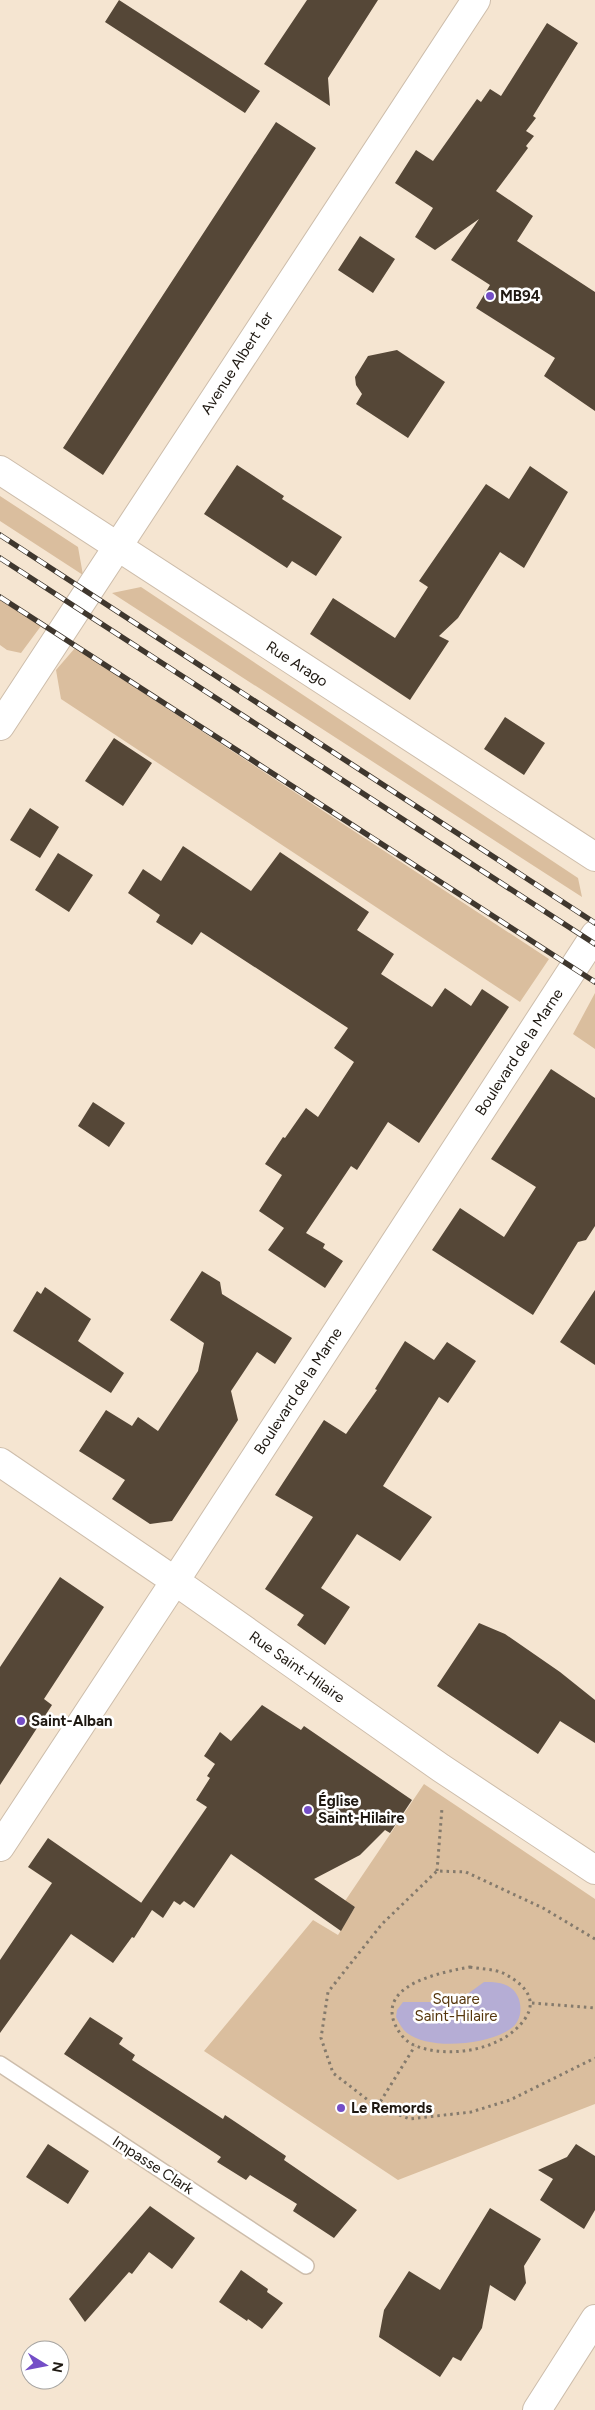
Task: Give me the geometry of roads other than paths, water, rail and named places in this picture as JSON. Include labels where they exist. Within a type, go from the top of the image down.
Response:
[{"type":"street","name":"Avenue Albert 1er","points":[[0,726],[476,0]]},
{"type":"street","name":"Rue Arago","points":[[0,470],[595,857]]},
{"type":"street","name":"Boulevard de la Marne","points":[[0,1847],[595,935]]},
{"type":"street","name":"Rue Saint-Hilaire","points":[[0,1462],[175,1581],[449,1773],[595,1870]]},
{"type":"street","points":[[537,2410],[595,2319]]},
{"type":"lane","name":"Impasse Clark","points":[[0,2064],[306,2266]]},
{"type":"railway","points":[[0,535],[595,923]]},
{"type":"railway","points":[[0,558],[595,944]]},
{"type":"railway","points":[[0,597],[595,982]]},
{"type":"place","name":"MB94","points":[[490,296]]},
{"type":"place","name":"Saint-Alban","points":[[21,1721]]},
{"type":"place","name":"Église Saint-Hilaire","points":[[308,1810]]},
{"type":"place","name":"Le Remords","points":[[341,2108]]},
{"type":"park label","name":"Square Saint-Hilaire","points":[[456,2008]]}]
